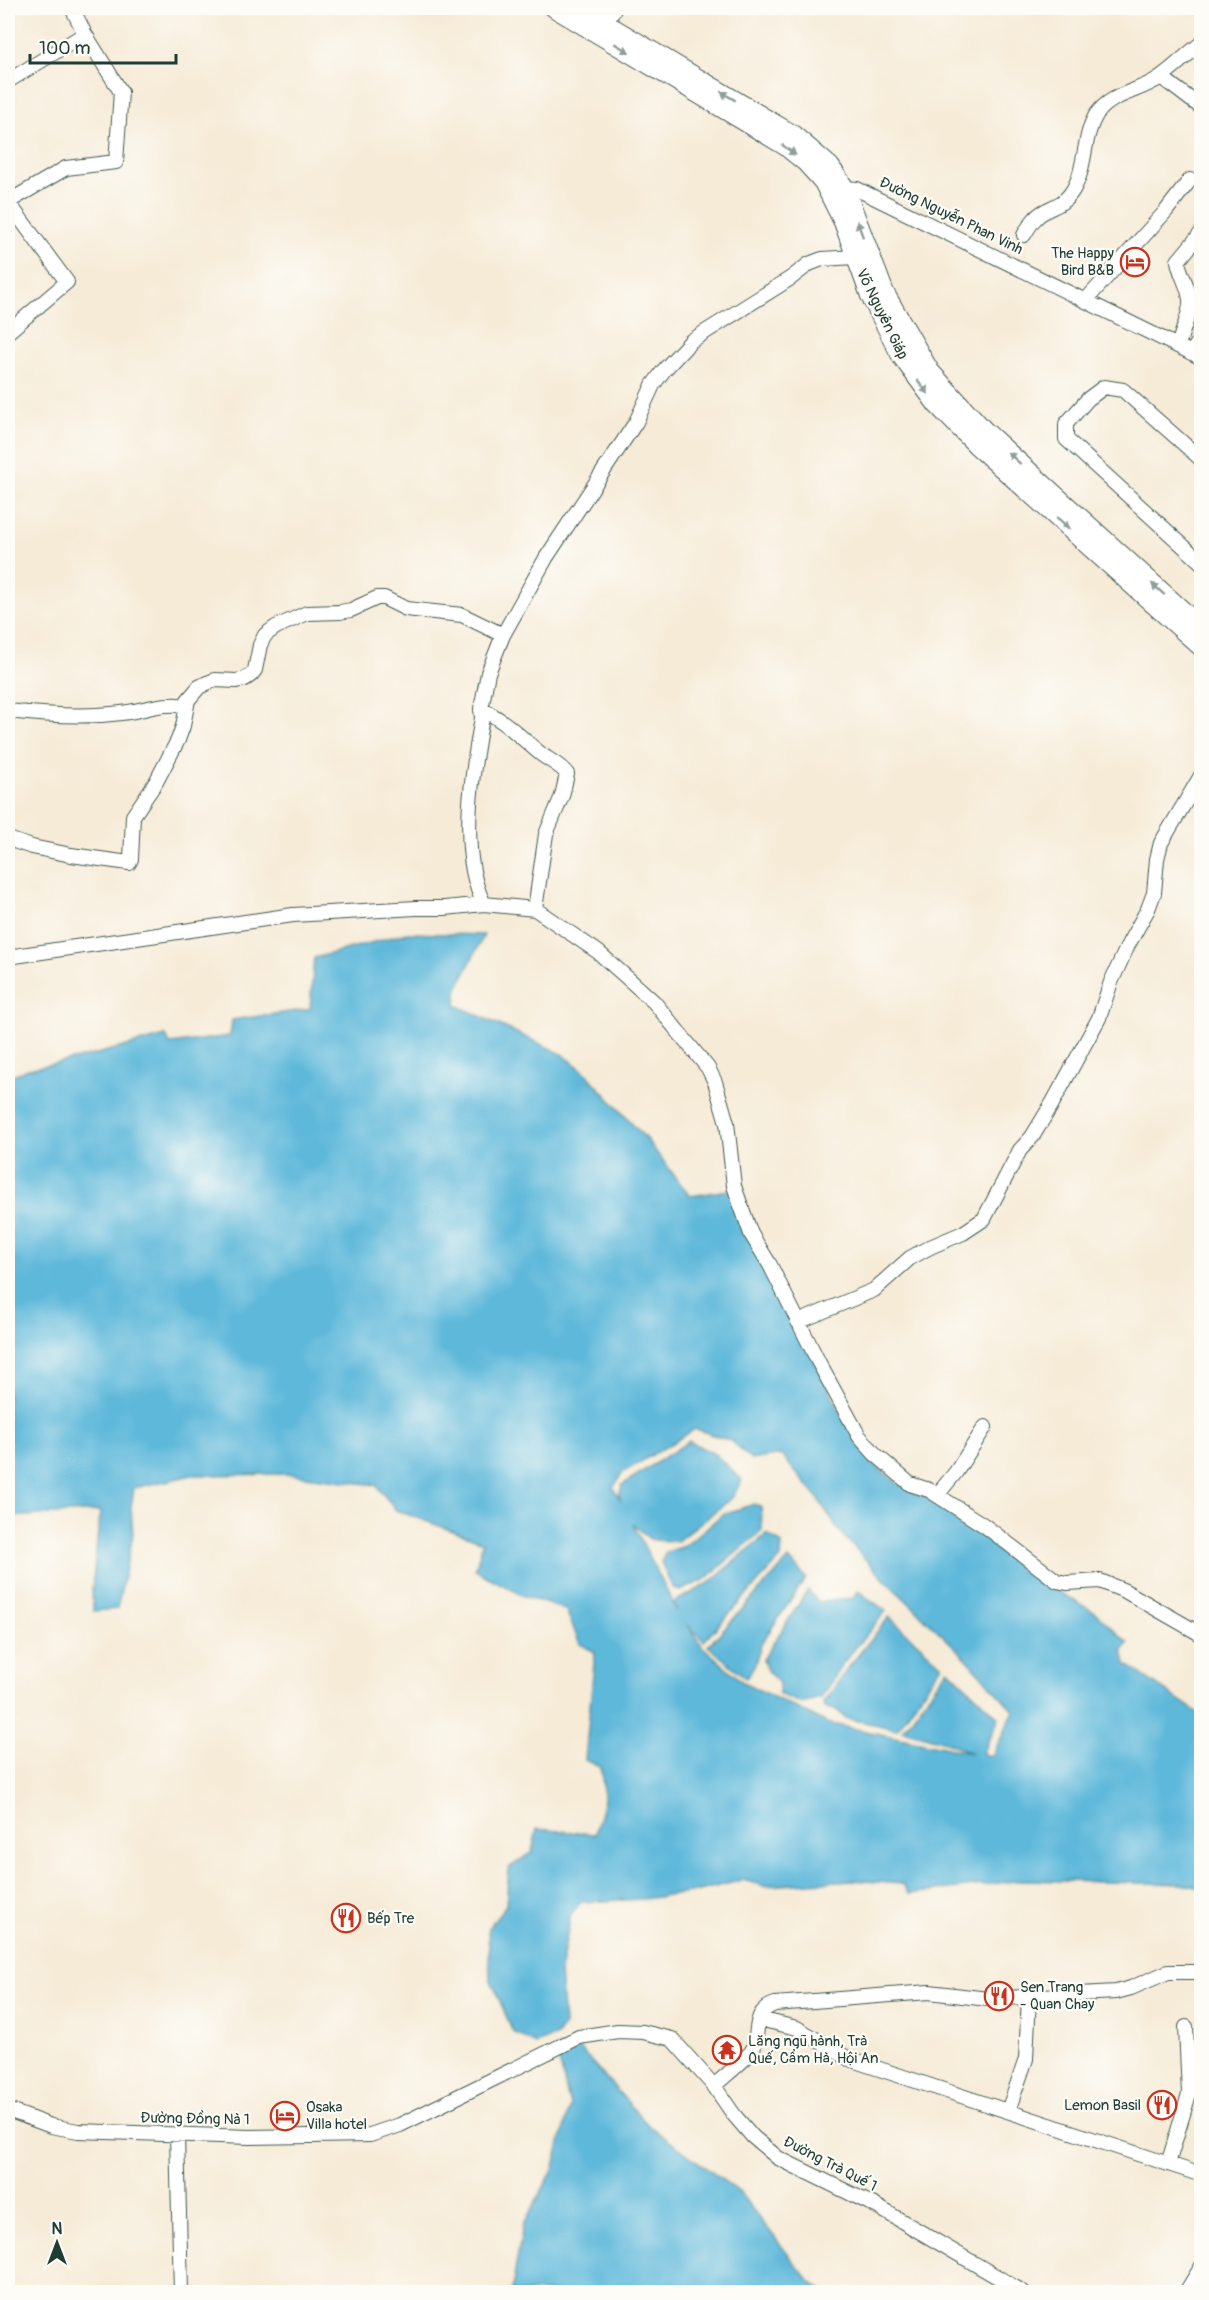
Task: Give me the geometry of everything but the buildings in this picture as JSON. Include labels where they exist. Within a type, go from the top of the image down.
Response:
[{"type":"main road","name":"Võ Nguyên Giáp","points":[[554,8],[603,20],[786,146],[806,163],[823,182],[832,198],[870,296],[901,356],[937,405],[976,445],[1202,648]]},
{"type":"main road","name":"Võ Nguyên Giáp","points":[[580,8],[794,135],[830,166],[845,188],[885,293],[930,371],[985,431],[1202,628]]},
{"type":"street","points":[[8,332],[67,282],[8,202],[66,168],[116,162],[121,92],[85,34],[72,8]]},
{"type":"street","points":[[8,81],[85,34]]},
{"type":"street","points":[[1024,235],[1036,217],[1058,206],[1073,191],[1079,179],[1093,123],[1102,108],[1123,94],[1161,77],[1202,43]]},
{"type":"street","points":[[1161,77],[1202,108]]},
{"type":"street","points":[[1086,300],[1166,211],[1190,180]]},
{"type":"street","name":"Đường Nguyễn Phan Vinh","points":[[845,188],[857,189],[1196,355]]},
{"type":"street","points":[[1178,346],[1191,305],[1178,261],[1202,232]]},
{"type":"street","points":[[484,904],[475,881],[470,823],[472,773],[482,718],[481,709],[488,673],[502,636],[546,558],[636,422],[653,385],[691,341],[766,295],[809,264],[822,259],[855,257]]},
{"type":"street","points":[[1196,355],[1202,337]]},
{"type":"street","points":[[1202,460],[1123,390],[1100,389],[1074,413],[1066,424],[1066,439],[1202,562]]},
{"type":"street","points":[[8,839],[32,847],[71,855],[129,863],[133,816],[156,782],[178,740],[186,706],[192,694],[207,682],[245,680],[255,670],[258,651],[265,636],[276,627],[307,612],[351,610],[377,598],[384,598],[406,609],[462,615],[502,636]]},
{"type":"street","points":[[8,711],[46,714],[106,714],[168,704],[186,706]]},
{"type":"street","points":[[481,709],[510,726],[536,750],[564,769],[567,774],[562,796],[546,834],[535,909]]},
{"type":"street","points":[[798,1322],[874,1290],[910,1258],[963,1233],[984,1219],[1016,1158],[1052,1104],[1099,1018],[1116,972],[1151,901],[1161,843],[1202,774]]},
{"type":"street","points":[[8,957],[260,919],[484,904],[535,909],[598,952],[647,996],[708,1068],[728,1123],[734,1186],[751,1234],[770,1265],[859,1436],[874,1454],[910,1484],[937,1495],[985,1526],[1057,1581],[1067,1583],[1100,1581],[1125,1591],[1202,1635]]},
{"type":"street","points":[[937,1495],[956,1472],[985,1427]]},
{"type":"street","points":[[714,2086],[753,2050],[759,2019],[768,2006],[775,2004],[929,1992],[988,1999],[1116,1992],[1168,1972],[1202,1972]]},
{"type":"street","points":[[1008,2111],[1026,2059],[1029,1997]]},
{"type":"street","points":[[759,2019],[797,2028],[849,2059],[1202,2175]]},
{"type":"street","points":[[1168,2164],[1189,2094],[1186,2026]]},
{"type":"street","name":"Đường Trà Quế 1","points":[[579,2037],[618,2031],[643,2032],[672,2039],[714,2086],[753,2137],[778,2157],[876,2206],[1023,2292]]},
{"type":"street","name":"Đường Đồng Nà 1","points":[[8,2110],[34,2121],[78,2132],[177,2135],[370,2135],[400,2125],[579,2037]]},
{"type":"street","points":[[177,2135],[181,2292]]},
{"type":"street","points":[[1186,2292],[1202,2266]]},
{"type":"water","points":[[407,933],[484,935],[458,987],[456,1005],[562,1054],[585,1072],[647,1140],[690,1196],[728,1190],[855,1440],[872,1463],[900,1485],[960,1513],[1028,1567],[1048,1586],[1095,1612],[1128,1643],[1123,1650],[1126,1664],[1201,1715],[1201,1888],[1182,1884],[1023,1880],[909,1894],[903,1884],[852,1880],[764,1886],[743,1880],[690,1893],[642,1899],[581,1902],[571,1914],[560,1971],[564,2025],[557,2036],[536,2044],[513,2032],[490,1978],[488,1928],[506,1905],[509,1868],[532,1852],[537,1829],[595,1834],[604,1800],[601,1767],[585,1760],[595,1652],[580,1644],[566,1610],[524,1596],[475,1570],[483,1542],[396,1510],[376,1485],[290,1474],[192,1475],[134,1488],[131,1507],[133,1535],[117,1609],[93,1611],[92,1590],[100,1511],[8,1517],[8,1077],[28,1069],[166,1036],[170,1044],[230,1036],[232,1020],[310,1009],[314,958]],"holes":[[[695,1429],[732,1441],[751,1460],[781,1455],[817,1497],[839,1531],[883,1578],[965,1657],[1014,1711],[992,1756],[982,1754],[999,1718],[948,1669],[903,1730],[946,1742],[972,1753],[827,1723],[743,1682],[703,1647],[688,1625],[704,1641],[781,1558],[782,1544],[767,1534],[706,1585],[674,1602],[677,1611],[633,1524],[651,1540],[677,1541],[732,1498],[742,1480],[715,1454],[689,1441],[622,1485],[619,1496],[621,1501],[613,1488],[622,1473]]]},
{"type":"water","points":[[754,1504],[761,1507],[762,1531],[704,1580],[680,1591],[672,1587],[661,1562],[666,1552],[685,1546],[723,1514]]},
{"type":"water","points":[[789,1559],[806,1578],[762,1642],[754,1667],[746,1678],[708,1646]]},
{"type":"water","points":[[808,1590],[818,1602],[853,1598],[858,1591],[886,1611],[843,1663],[821,1698],[800,1703],[779,1694],[779,1683],[768,1672],[763,1659]]},
{"type":"water","points":[[889,1617],[942,1665],[897,1729],[845,1718],[837,1710],[825,1708],[824,1703],[846,1670]]},
{"type":"water","points":[[556,2048],[580,2049],[648,2125],[739,2192],[810,2282],[827,2292],[514,2292],[512,2289],[523,2225],[553,2170],[570,2106]]},
{"type":"place","name":"The Happy Bird B&B","points":[[1135,262]]},
{"type":"place","name":"Bếp Tre","points":[[346,1918]]},
{"type":"place","name":"Sen Trang - Quan Chay","points":[[999,1996]]},
{"type":"place","name":"Lăng ngũ hành, Trà Quế, Cẩm Hà, Hội An","points":[[727,2050]]},
{"type":"place","name":"Lemon Basil","points":[[1162,2105]]},
{"type":"place","name":"Osaka Villa hotel","points":[[285,2116]]}]
